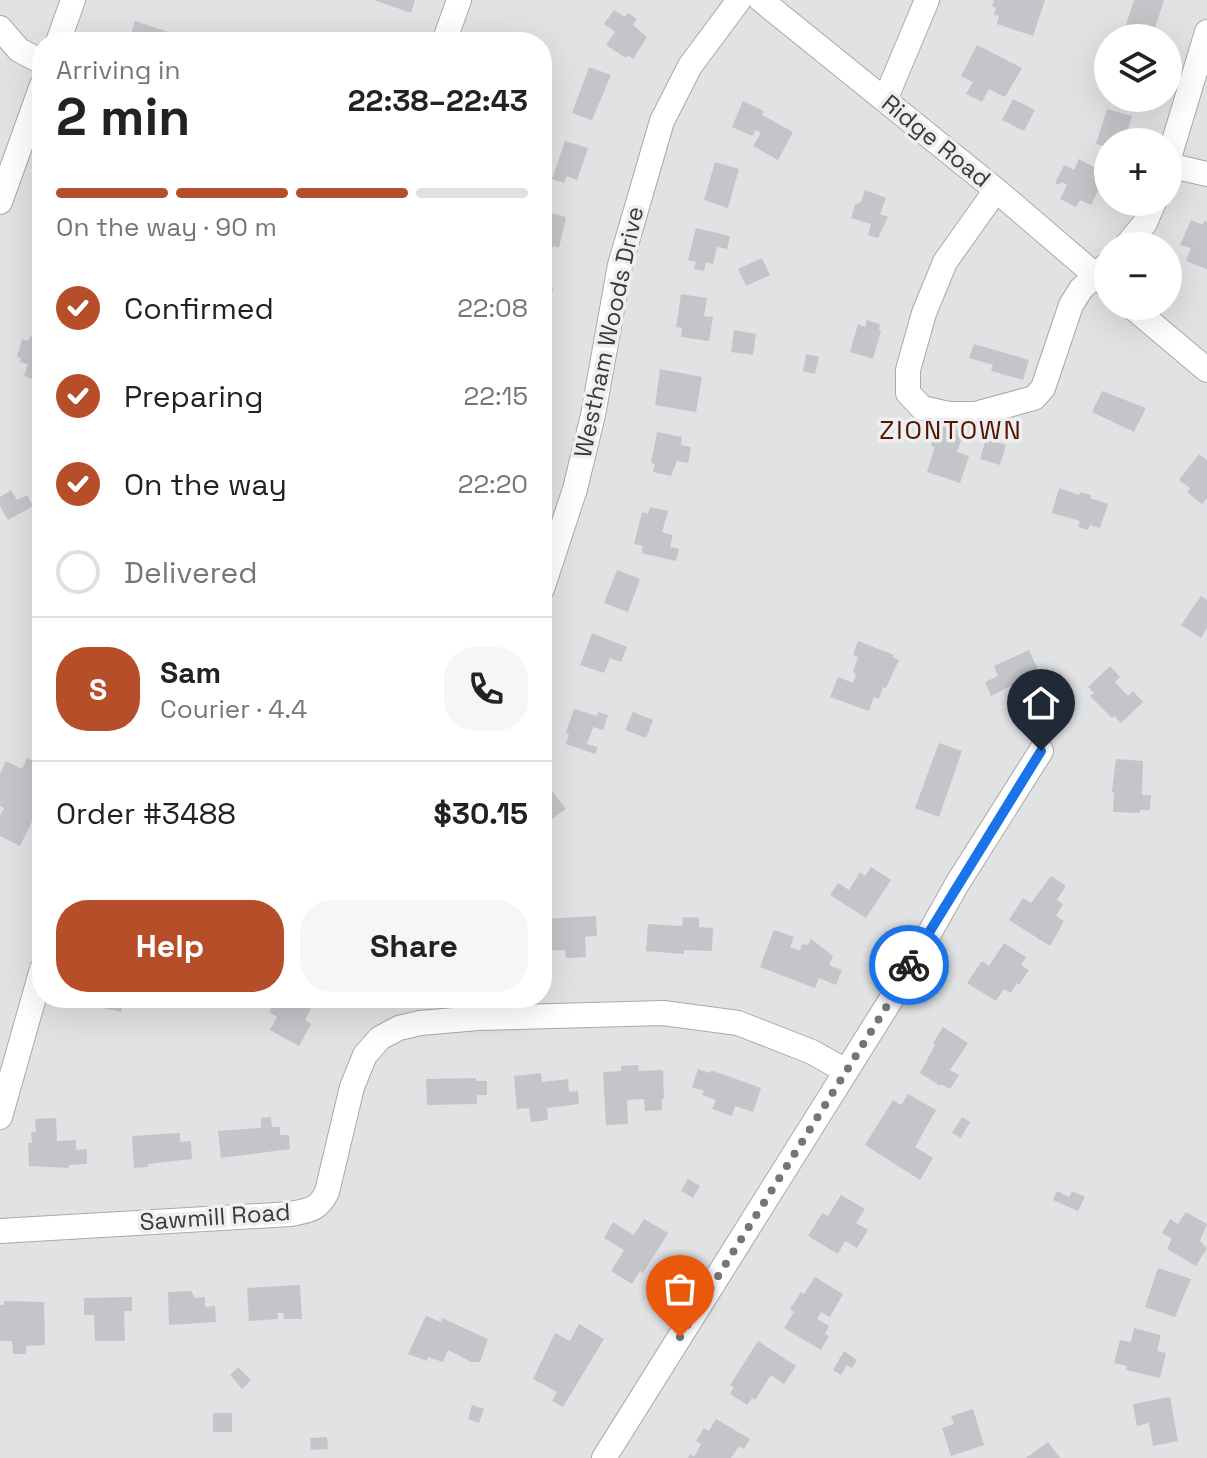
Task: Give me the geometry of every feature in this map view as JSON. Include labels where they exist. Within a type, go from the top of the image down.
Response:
[{"type":"street","points":[[62,32],[73,0]]},
{"type":"street","points":[[448,32],[459,0]]},
{"type":"street","name":"Westham Woods Drive","points":[[552,559],[575,489],[593,415],[620,265],[662,121],[690,66],[739,0]]},
{"type":"street","name":"Ridge Road","points":[[761,0],[1094,267]]},
{"type":"street","points":[[885,100],[927,0]]},
{"type":"street","points":[[0,28],[19,50],[32,57]]},
{"type":"street","points":[[1178,128],[1207,32]]},
{"type":"street","points":[[0,202],[32,113]]},
{"type":"street","points":[[1182,167],[1207,174]]},
{"type":"street","points":[[996,190],[945,262],[924,313],[908,370],[908,393],[912,400],[922,408],[949,414],[975,414],[1034,398],[1043,388],[1071,305],[1081,289],[1094,281]]},
{"type":"street","points":[[1148,320],[1207,370]]},
{"type":"street","points":[[604,1458],[844,1070],[902,982],[957,884],[1041,751]]},
{"type":"street","points":[[0,1117],[32,1004]]},
{"type":"street","name":"Sawmill Road","points":[[0,1231],[291,1214],[311,1209],[322,1203],[327,1192],[349,1101],[365,1055],[389,1032],[420,1023],[478,1018],[663,1013],[711,1017],[768,1032],[844,1070]]},
{"type":"building","points":[[374,0],[415,0],[411,13]]},
{"type":"building","points":[[994,0],[1045,0],[1033,36],[997,24],[999,16],[994,14]]},
{"type":"building","points":[[1134,0],[1164,0],[1156,24],[1126,24]]},
{"type":"building","points":[[614,10],[625,17],[628,13],[637,19],[633,25],[647,37],[633,59],[606,45],[615,32],[604,24]]},
{"type":"building","points":[[135,21],[169,32],[132,32]]},
{"type":"building","points":[[977,45],[1022,68],[1005,97],[989,89],[982,102],[966,94],[973,82],[961,76]]},
{"type":"building","points":[[589,67],[611,75],[592,120],[572,113]]},
{"type":"building","points":[[1013,99],[1035,110],[1024,131],[1002,120]]},
{"type":"building","points":[[743,101],[764,111],[762,115],[793,132],[778,160],[753,146],[761,133],[756,130],[752,136],[732,127]]},
{"type":"building","points":[[1106,112],[1132,116],[1128,128],[1101,128]]},
{"type":"building","points":[[565,141],[588,148],[577,180],[567,176],[564,183],[552,179]]},
{"type":"building","points":[[1079,159],[1094,167],[1094,199],[1091,205],[1080,200],[1076,207],[1060,199],[1067,185],[1055,183],[1064,165],[1074,170]]},
{"type":"building","points":[[715,162],[739,169],[728,208],[704,200]]},
{"type":"building","points":[[865,190],[886,198],[880,214],[888,217],[878,238],[868,235],[871,224],[851,218]]},
{"type":"building","points":[[552,214],[566,217],[559,248],[553,246],[552,250]]},
{"type":"building","points":[[1191,220],[1203,225],[1204,221],[1207,222],[1207,269],[1186,261],[1191,248],[1182,246]]},
{"type":"building","points":[[696,228],[730,236],[727,249],[717,247],[713,264],[706,262],[704,271],[694,269],[696,262],[688,260]]},
{"type":"building","points":[[762,258],[770,275],[746,286],[738,269]]},
{"type":"building","points":[[681,294],[707,298],[704,316],[713,317],[709,341],[681,337],[682,328],[676,327]]},
{"type":"building","points":[[867,320],[880,324],[873,359],[850,352],[858,324],[865,327]]},
{"type":"building","points":[[734,330],[756,334],[753,355],[731,352]]},
{"type":"building","points":[[32,337],[32,379],[24,376],[28,364],[20,362],[21,358],[17,357],[22,339],[28,341]]},
{"type":"building","points":[[974,344],[1029,360],[1023,380],[991,371],[993,365],[969,358]]},
{"type":"building","points":[[806,354],[819,357],[815,374],[803,371]]},
{"type":"building","points":[[660,369],[702,377],[696,412],[655,405]]},
{"type":"building","points":[[1102,391],[1146,408],[1134,432],[1092,412]]},
{"type":"building","points":[[996,416],[1013,420],[1009,436],[992,431]]},
{"type":"building","points":[[943,425],[964,432],[957,452],[969,456],[960,483],[927,472],[935,447],[931,446],[934,436],[939,438]]},
{"type":"building","points":[[657,432],[682,437],[681,445],[691,447],[688,463],[677,461],[671,476],[653,472],[655,464],[651,463]]},
{"type":"building","points":[[986,439],[1006,445],[1000,465],[980,459]]},
{"type":"building","points":[[1199,454],[1207,460],[1207,498],[1202,504],[1187,492],[1190,488],[1179,480]]},
{"type":"building","points":[[1059,488],[1079,495],[1080,492],[1091,495],[1090,498],[1108,504],[1100,528],[1090,525],[1088,530],[1078,527],[1080,521],[1052,513]]},
{"type":"building","points":[[11,490],[17,500],[27,495],[32,507],[8,520],[0,506],[0,497]]},
{"type":"building","points":[[650,507],[668,511],[662,532],[673,535],[670,547],[679,549],[676,561],[641,553],[643,546],[634,544],[642,512],[648,514]]},
{"type":"building","points":[[617,570],[640,579],[628,612],[604,603]]},
{"type":"building","points":[[1201,596],[1207,600],[1207,628],[1201,638],[1181,625]]},
{"type":"building","points":[[592,633],[627,647],[621,662],[610,658],[604,673],[580,665]]},
{"type":"building","points":[[858,641],[894,655],[892,657],[899,660],[886,688],[883,687],[879,699],[874,697],[869,711],[830,697],[838,677],[853,683],[858,657],[853,655]]},
{"type":"building","points":[[1029,650],[1039,672],[991,696],[985,682],[998,676],[994,666]]},
{"type":"building","points":[[1110,666],[1120,677],[1115,682],[1128,696],[1133,691],[1143,702],[1121,723],[1090,696],[1094,693],[1088,687]]},
{"type":"building","points":[[574,709],[597,716],[598,712],[608,715],[603,730],[593,727],[587,744],[598,747],[595,754],[566,744],[569,734],[566,733]]},
{"type":"building","points":[[633,712],[653,720],[646,738],[625,730]]},
{"type":"building","points":[[939,743],[962,751],[939,817],[915,808]]},
{"type":"building","points":[[27,758],[32,760],[32,821],[20,846],[0,836],[0,815],[4,808],[0,806],[0,774],[6,761],[22,769]]},
{"type":"building","points":[[1116,759],[1143,761],[1142,795],[1151,795],[1150,810],[1140,810],[1140,813],[1113,812]]},
{"type":"building","points":[[552,791],[566,809],[552,819]]},
{"type":"building","points":[[871,867],[891,880],[866,918],[830,895],[838,883],[849,890],[860,872],[865,876]]},
{"type":"building","points":[[1051,876],[1066,886],[1057,900],[1063,904],[1056,916],[1064,921],[1050,946],[1009,920],[1023,898],[1031,903]]},
{"type":"building","points":[[596,916],[597,936],[585,937],[586,957],[566,958],[565,950],[552,951],[552,918]]},
{"type":"building","points":[[683,917],[699,918],[699,927],[713,928],[712,951],[684,950],[684,954],[646,951],[648,924],[682,926]]},
{"type":"building","points":[[774,930],[794,937],[790,947],[800,951],[802,944],[808,945],[811,939],[833,956],[829,965],[842,970],[836,985],[819,978],[815,988],[760,967]]},
{"type":"building","points":[[1004,943],[1026,957],[1021,965],[1029,970],[1011,993],[1004,989],[996,1001],[967,983],[982,961],[989,966]]},
{"type":"building","points":[[271,1008],[311,1008],[305,1020],[311,1024],[299,1046],[270,1030],[277,1017],[269,1012]]},
{"type":"building","points":[[943,1027],[968,1043],[950,1070],[959,1075],[950,1089],[920,1073]]},
{"type":"building","points":[[638,1065],[639,1071],[663,1070],[662,1110],[645,1111],[644,1099],[627,1100],[628,1124],[606,1125],[603,1072],[621,1071],[621,1066]]},
{"type":"building","points":[[698,1069],[710,1073],[711,1070],[761,1088],[753,1112],[735,1106],[732,1116],[712,1109],[716,1100],[692,1087]]},
{"type":"building","points":[[541,1073],[542,1082],[568,1079],[569,1092],[578,1091],[579,1104],[547,1108],[548,1120],[531,1122],[529,1108],[517,1109],[514,1076]]},
{"type":"building","points":[[476,1078],[476,1081],[487,1081],[487,1095],[477,1095],[477,1104],[427,1105],[426,1079]]},
{"type":"building","points":[[908,1094],[936,1110],[915,1147],[933,1158],[920,1180],[865,1145],[893,1100],[901,1105]]},
{"type":"building","points":[[271,1117],[272,1127],[280,1127],[280,1135],[289,1135],[290,1149],[221,1158],[218,1131],[261,1128],[261,1118]]},
{"type":"building","points":[[962,1117],[970,1122],[961,1138],[952,1133]]},
{"type":"building","points":[[56,1118],[57,1141],[76,1140],[76,1150],[87,1149],[87,1164],[69,1165],[69,1168],[29,1166],[28,1143],[32,1143],[31,1132],[36,1132],[35,1119]]},
{"type":"building","points":[[180,1133],[180,1142],[191,1141],[192,1159],[134,1168],[132,1136]]},
{"type":"building","points":[[688,1179],[700,1186],[693,1198],[681,1191]]},
{"type":"building","points":[[1057,1191],[1069,1197],[1072,1191],[1085,1197],[1078,1211],[1053,1200]]},
{"type":"building","points":[[841,1195],[865,1209],[856,1223],[868,1230],[857,1248],[845,1241],[838,1254],[808,1236],[822,1213],[828,1216]]},
{"type":"building","points":[[1186,1212],[1207,1224],[1200,1241],[1207,1248],[1196,1266],[1167,1249],[1172,1239],[1162,1233],[1170,1219],[1178,1224]]},
{"type":"building","points":[[644,1219],[668,1233],[643,1273],[640,1271],[632,1284],[611,1271],[624,1250],[604,1238],[613,1222],[634,1235]]},
{"type":"building","points":[[1158,1268],[1191,1279],[1175,1317],[1145,1307]]},
{"type":"building","points":[[815,1277],[843,1294],[830,1317],[821,1312],[817,1319],[829,1326],[825,1334],[829,1336],[821,1350],[784,1328],[794,1312],[790,1309]]},
{"type":"building","points":[[300,1285],[302,1319],[284,1319],[283,1313],[278,1313],[278,1319],[249,1321],[247,1288]]},
{"type":"building","points":[[191,1291],[195,1298],[205,1297],[205,1307],[215,1306],[216,1322],[169,1325],[168,1292]]},
{"type":"building","points":[[132,1297],[132,1311],[124,1311],[125,1341],[95,1341],[94,1315],[84,1315],[84,1298]]},
{"type":"building","points":[[4,1301],[44,1302],[45,1345],[26,1346],[26,1354],[13,1354],[12,1341],[0,1341],[0,1305],[4,1305]]},
{"type":"building","points":[[426,1316],[441,1322],[442,1318],[488,1339],[480,1362],[471,1362],[448,1350],[443,1362],[428,1357],[427,1361],[408,1354]]},
{"type":"building","points":[[579,1324],[604,1339],[563,1407],[552,1401],[557,1392],[533,1379],[555,1333],[570,1341]]},
{"type":"building","points":[[1134,1328],[1161,1335],[1157,1351],[1166,1353],[1160,1378],[1126,1370],[1127,1366],[1114,1363],[1120,1340],[1131,1342]]},
{"type":"building","points":[[758,1341],[796,1366],[784,1384],[771,1375],[755,1400],[752,1398],[747,1405],[730,1394],[734,1387],[730,1385]]},
{"type":"building","points":[[844,1351],[857,1360],[852,1368],[847,1365],[841,1375],[833,1370]]},
{"type":"building","points":[[238,1367],[251,1380],[242,1389],[230,1375]]},
{"type":"building","points":[[1170,1397],[1178,1441],[1153,1446],[1149,1423],[1137,1426],[1133,1404]]},
{"type":"building","points":[[472,1405],[484,1409],[479,1423],[468,1419]]},
{"type":"building","points":[[973,1409],[984,1445],[951,1456],[942,1428],[954,1424],[951,1416]]},
{"type":"building","points":[[213,1413],[232,1413],[232,1432],[213,1432]]},
{"type":"building","points":[[716,1419],[750,1439],[744,1449],[739,1446],[731,1458],[688,1458],[690,1454],[694,1457],[701,1444],[696,1441],[704,1428],[709,1431]]},
{"type":"building","points":[[327,1437],[328,1449],[311,1450],[310,1438]]},
{"type":"building","points":[[1048,1442],[1060,1458],[1026,1458]]},
{"type":"way so far","points":[[680,1337],[829,1094],[902,982],[909,965]]},
{"type":"district","name":"ZIONTOWN","points":[[951,430]]},
{"type":"route","points":[[909,965],[1041,751]]}]
